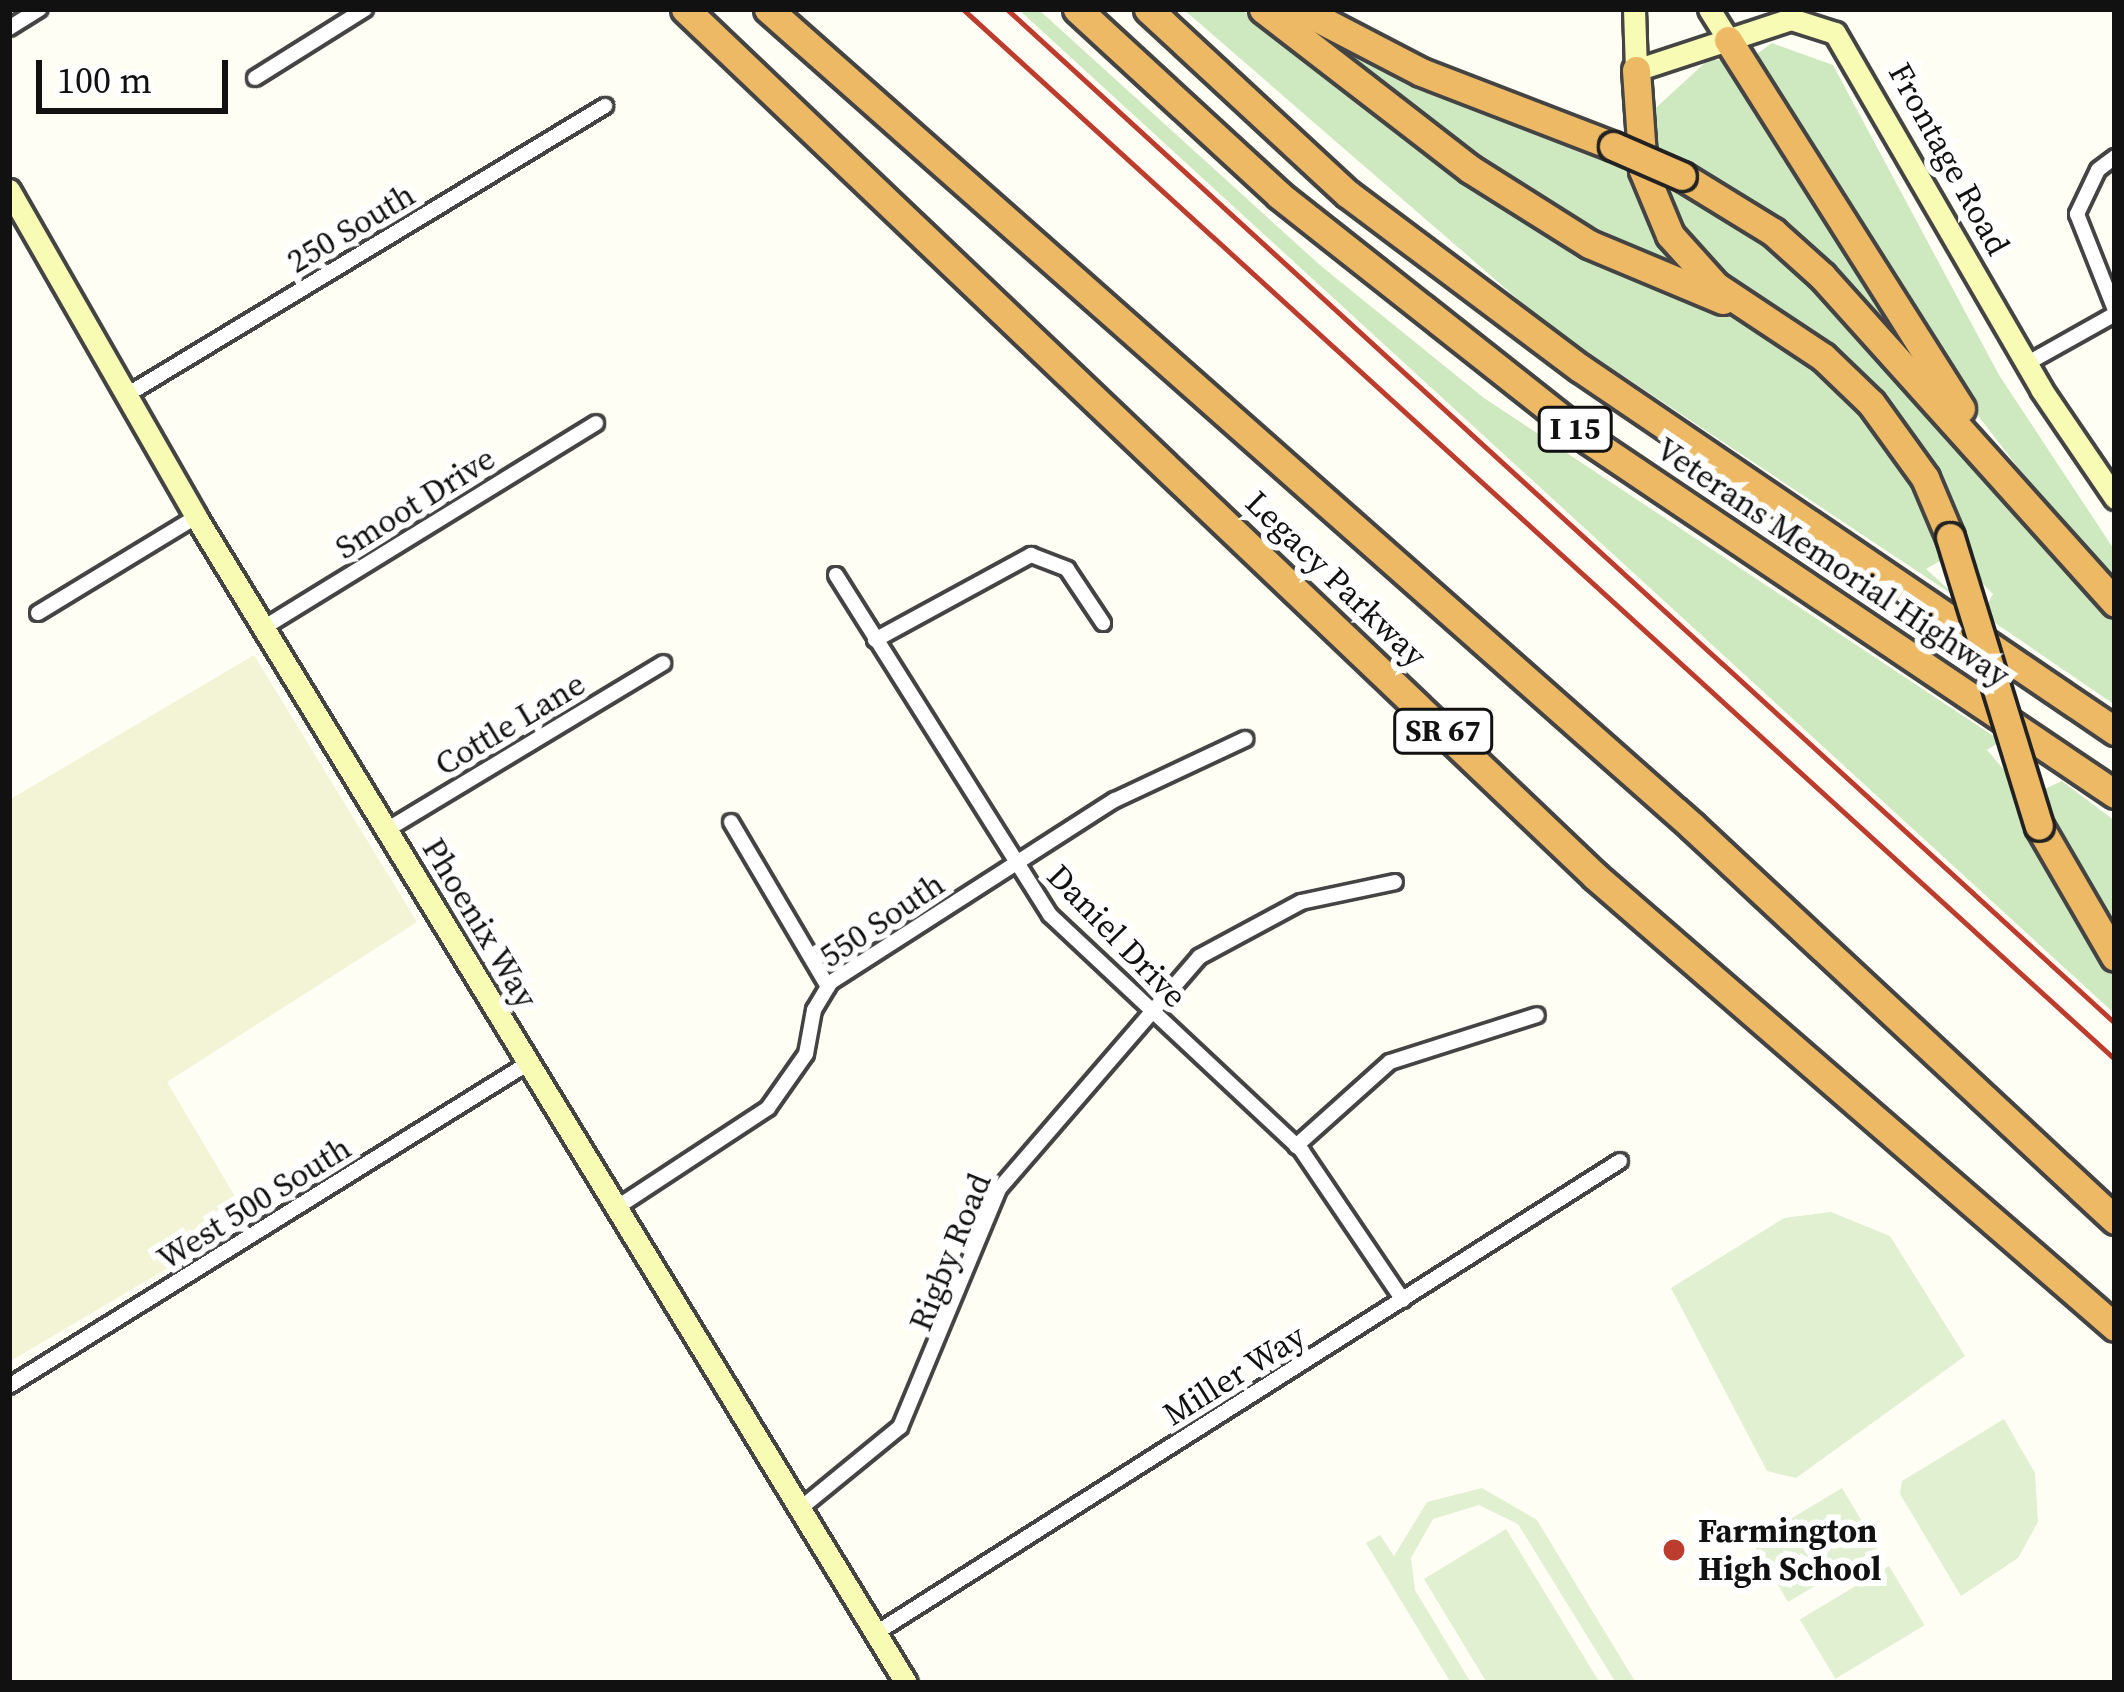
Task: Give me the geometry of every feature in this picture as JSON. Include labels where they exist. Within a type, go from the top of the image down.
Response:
[{"type":"highway","name":"Legacy Parkway","points":[[685,9],[1595,876],[2115,1327]]},
{"type":"highway","name":"Legacy Parkway","points":[[768,9],[1778,904],[2115,1220]]},
{"type":"highway","name":"Veterans Memorial Highway","points":[[1077,9],[1279,195],[1538,402],[2115,794]]},
{"type":"highway","name":"Veterans Memorial Highway","points":[[1148,9],[1401,234],[1752,488],[2115,731]]},
{"type":"highway","points":[[1263,9],[1470,169],[1589,244],[1756,314]]},
{"type":"highway","points":[[1300,9],[1421,71],[1682,176],[1822,275],[2115,603]]},
{"type":"highway","points":[[1728,40],[2024,501]]},
{"type":"highway","points":[[1636,70],[1652,205],[1690,261],[1871,403],[1925,478],[1950,537],[2039,826],[2115,957]]},
{"type":"street","points":[[9,28],[40,9]]},
{"type":"street","points":[[255,78],[365,9]]},
{"type":"street","points":[[1634,9],[1636,70]]},
{"type":"street","points":[[1709,9],[1728,40]]},
{"type":"street","name":"Frontage Road","points":[[1636,70],[1802,19],[1844,43],[2026,364],[2115,498]]},
{"type":"street","name":"250 South","points":[[125,396],[605,106]]},
{"type":"street","points":[[2026,364],[2115,312],[2077,214],[2098,170],[2115,157]]},
{"type":"street","name":"Phoenix Way","points":[[9,190],[262,628],[906,1683]]},
{"type":"street","name":"Smoot Drive","points":[[262,628],[596,423]]},
{"type":"street","points":[[38,613],[196,517]]},
{"type":"street","points":[[875,640],[1031,555],[1067,569],[1103,623]]},
{"type":"street","name":"Daniel Drive","points":[[836,575],[1013,866],[1151,1011],[1296,1146],[1403,1300]]},
{"type":"street","name":"Cottle Lane","points":[[385,831],[663,663]]},
{"type":"street","name":"550 South","points":[[616,1208],[768,1108],[806,1054],[828,987],[1115,800],[1245,739]]},
{"type":"street","points":[[731,822],[828,987]]},
{"type":"street","name":"Rigby Road","points":[[801,1508],[900,1427],[999,1189],[1199,957],[1247,927],[1354,884],[1395,882]]},
{"type":"street","points":[[1296,1146],[1390,1062],[1538,1015]]},
{"type":"street","name":"West 500 South","points":[[9,1385],[526,1064]]},
{"type":"street","name":"Miller Way","points":[[876,1633],[1620,1161]]},
{"type":"green space","points":[[1018,9],[1038,9],[1321,266],[1484,398],[2001,741],[1987,750],[2013,780],[2054,880],[2115,972],[2115,1014]]},
{"type":"green space","points":[[1183,9],[1241,9],[1444,167],[1797,351],[1855,402],[1915,488],[1947,557],[1926,569],[1959,599],[1550,327]]},
{"type":"green space","points":[[1282,9],[1607,153],[1624,171],[1631,163],[1647,222],[1695,277],[1471,165]]},
{"type":"green space","points":[[1772,43],[1833,65],[1999,375],[2115,551],[2115,594],[1950,379],[1755,73],[1757,54]]},
{"type":"green space","points":[[1709,59],[1726,61],[1937,389],[1652,143],[1646,117]]},
{"type":"green space","points":[[1672,180],[1778,252],[1841,310],[2115,623],[2115,705],[1982,614],[1993,594],[1968,569],[1938,485],[1660,208]]},
{"type":"green space","points":[[254,655],[417,922],[167,1082],[249,1220],[9,1362],[9,800]]},
{"type":"green space","points":[[2062,781],[2115,821],[2115,945],[2036,793]]},
{"type":"green space","points":[[1831,1212],[1890,1236],[1965,1356],[1796,1478],[1767,1471],[1671,1288],[1784,1218]]},
{"type":"green space","points":[[2004,1419],[2035,1473],[2038,1522],[2018,1558],[1961,1596],[1900,1494],[1902,1481]]},
{"type":"green space","points":[[1482,1488],[1537,1520],[1636,1683],[1616,1683],[1518,1524],[1479,1505],[1433,1519],[1411,1558],[1415,1590],[1471,1683],[1451,1683],[1366,1543],[1380,1535],[1394,1556],[1427,1502]]},
{"type":"green space","points":[[1842,1488],[1878,1548],[1788,1602],[1752,1542]]},
{"type":"green space","points":[[1506,1529],[1600,1683],[1487,1683],[1424,1579]]},
{"type":"green space","points":[[1889,1566],[1925,1625],[1835,1679],[1800,1620]]},
{"type":"railway","points":[[963,9],[2115,1059]]},
{"type":"railway","points":[[1007,9],[2115,1023]]},
{"type":"place","name":"Farmington High School","points":[[1674,1550]]}]
